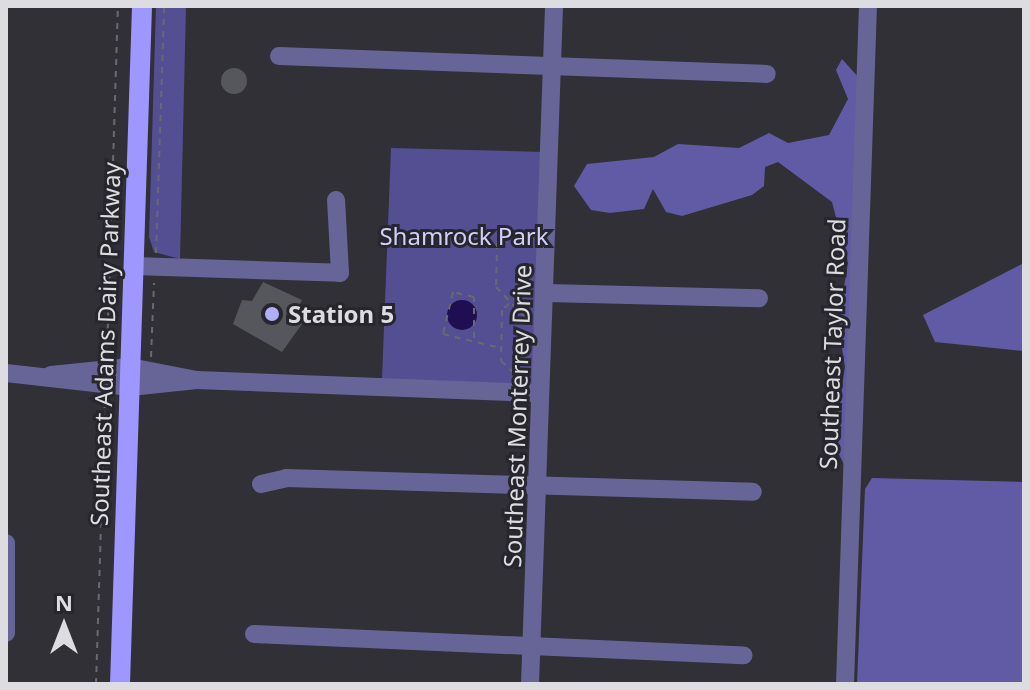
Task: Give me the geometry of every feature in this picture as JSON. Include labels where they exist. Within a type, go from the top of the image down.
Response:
[{"type":"main road","name":"Southeast Adams Dairy Parkway","points":[[120,684],[142,6]]},
{"type":"street","name":"Southeast Monterrey Drive","points":[[530,684],[537,485],[534,386],[547,293],[554,6]]},
{"type":"street","name":"Southeast Taylor Road","points":[[845,684],[868,6]]},
{"type":"street","points":[[279,56],[767,74]]},
{"type":"street","points":[[134,266],[340,273],[336,200]]},
{"type":"street","points":[[547,293],[759,298]]},
{"type":"street","points":[[6,373],[534,386]]},
{"type":"street","points":[[261,484],[537,485],[753,492]]},
{"type":"street","points":[[6,543],[6,633]]},
{"type":"street","points":[[254,634],[744,655]]},
{"type":"path","points":[[107,361],[118,6]]},
{"type":"path","points":[[151,361],[164,6]]},
{"type":"path","points":[[510,230],[497,243],[496,287],[531,323]]},
{"type":"path","points":[[474,338],[474,297],[453,292],[443,334],[474,338],[501,348]]},
{"type":"path","points":[[518,296],[502,310],[501,361],[534,386]]},
{"type":"path","points":[[96,684],[105,390]]},
{"type":"green space","points":[[156,6],[186,6],[180,259],[154,252],[149,237]]},
{"type":"green space","name":"Shamrock Park","points":[[391,148],[544,152],[533,385],[382,379]]},
{"type":"shaded area","points":[[842,59],[860,79],[845,466],[833,443],[845,367],[838,323],[848,263],[832,202],[778,162],[765,167],[764,186],[752,195],[682,216],[666,212],[653,189],[644,209],[610,213],[591,210],[574,186],[587,164],[654,157],[678,144],[739,148],[769,133],[788,143],[829,135],[848,99],[836,70]]},
{"type":"shaded area","points":[[1024,263],[1024,351],[935,342],[923,315]]},
{"type":"shaded area","points":[[462,300],[473,304],[477,315],[473,326],[462,330],[451,326],[447,315],[451,304]]},
{"type":"shaded area","points":[[872,478],[1024,482],[1024,684],[857,684],[865,489]]},
{"type":"building","points":[[234,68],[243,72],[247,81],[243,90],[234,94],[225,90],[221,81],[225,72]]},
{"type":"building","name":"Station 5","points":[[263,282],[302,300],[298,308],[309,314],[282,352],[233,324],[242,300],[252,301]]},
{"type":"place","name":"Station 5","points":[[272,314]]}]
